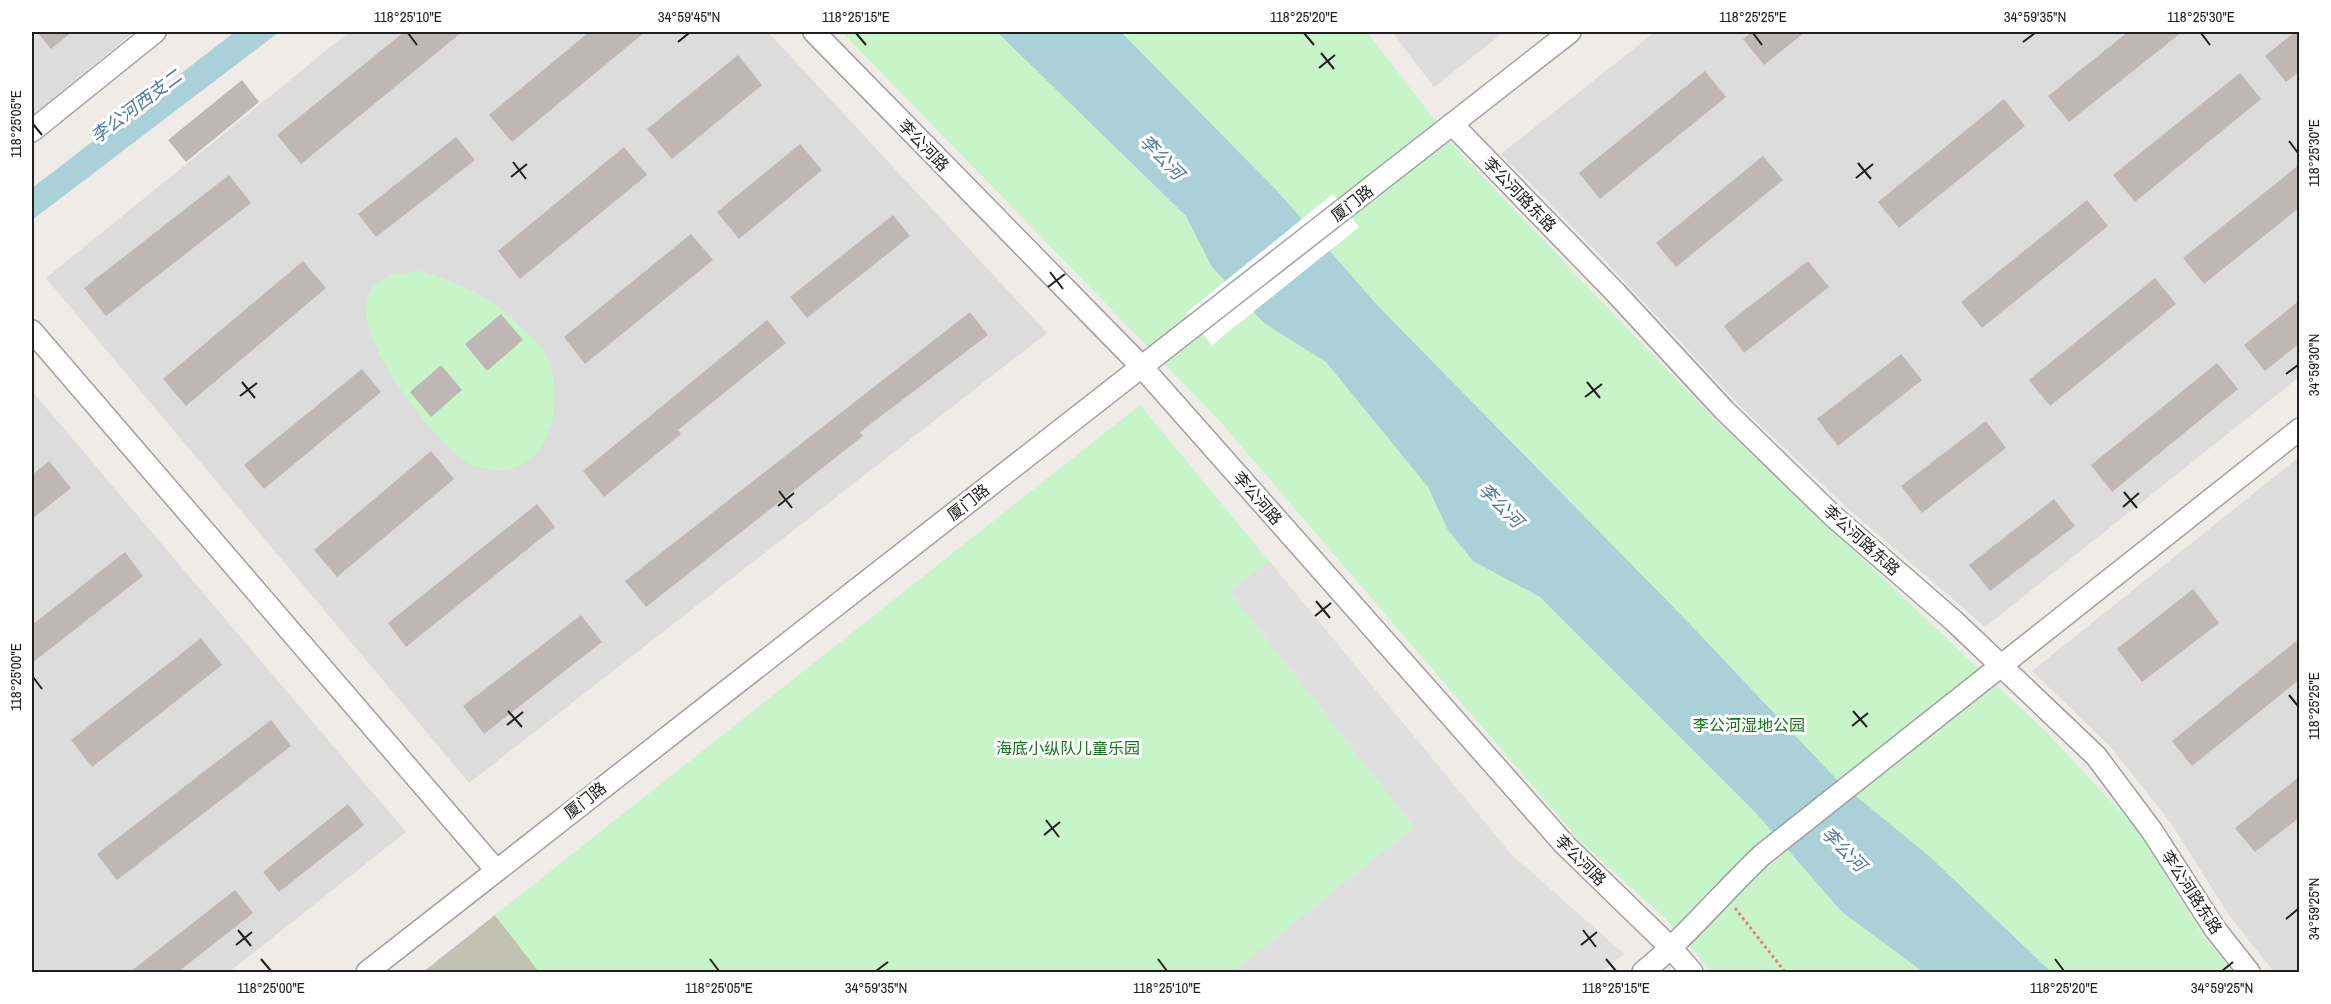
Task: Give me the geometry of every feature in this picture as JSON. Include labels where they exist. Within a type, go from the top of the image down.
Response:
[{"type":"street","points":[[32,131],[155,32]]},
{"type":"street","name":"李公河路","points":[[814,32],[1142,367],[1565,845],[1672,949],[1692,972]]},
{"type":"street","name":"厦门路","points":[[367,972],[1570,32]]},
{"type":"street","name":"李公河路东路","points":[[1452,124],[1615,292],[1724,410],[1833,516],[1954,621],[2096,756],[2152,831],[2215,929],[2249,972]]},
{"type":"street","points":[[32,331],[496,870]]},
{"type":"street","points":[[1643,972],[1672,949],[1723,892],[1762,855],[1857,777],[2300,429]]},
{"type":"path","points":[[1723,892],[1785,972]]},
{"type":"shaded area","points":[[32,32],[134,32],[32,116]]},
{"type":"shaded area","points":[[349,32],[768,32],[1047,333],[469,783],[46,278]]},
{"type":"shaded area","points":[[1392,32],[1504,32],[1434,87]]},
{"type":"shaded area","points":[[1655,32],[2299,32],[2299,377],[1985,627],[1844,505],[1734,400],[1598,253],[1501,154]]},
{"type":"shaded area","points":[[32,391],[406,832],[229,972],[32,972]]},
{"type":"shaded area","points":[[2299,457],[2299,972],[2274,972],[2229,915],[2171,823],[2110,746],[2032,671]]},
{"type":"shaded area","points":[[1269,561],[1512,855],[1624,954],[1601,972],[1233,972],[1414,827],[1229,591]]},
{"type":"shaded area","points":[[495,915],[539,972],[423,972]]},
{"type":"green space","name":"李公河湿地公园","points":[[842,32],[1367,32],[1460,153],[1712,417],[2046,732],[2138,830],[2200,931],[2232,972],[1712,972],[1666,919],[1580,841],[1217,418]]},
{"type":"green space","points":[[420,271],[464,287],[489,301],[513,319],[544,351],[554,382],[552,418],[548,435],[540,450],[528,461],[513,468],[500,470],[469,464],[435,433],[415,409],[380,354],[369,327],[366,304],[373,286],[389,276]]},
{"type":"green space","name":"海底小纵队儿童乐园","points":[[1140,405],[1269,561],[1229,591],[1414,827],[1233,972],[539,972],[495,915]]},
{"type":"water","points":[[235,32],[279,32],[32,220],[32,188]]},
{"type":"water","name":"李公河","points":[[997,32],[1121,32],[1279,193],[1378,306],[1686,620],[1840,783],[1930,857],[2051,972],[1923,972],[1841,911],[1756,813],[1540,597],[1473,561],[1448,530],[1428,487],[1326,362],[1264,323],[1212,267],[1186,216]]},
{"type":"pier","points":[[1333,194],[1359,227],[1212,345],[1186,313]]},
{"type":"building","points":[[37,32],[72,32],[51,49]]},
{"type":"building","points":[[404,32],[462,32],[301,164],[277,135]]},
{"type":"building","points":[[589,32],[645,32],[512,142],[489,115]]},
{"type":"building","points":[[1752,32],[1805,32],[1764,65],[1743,39]]},
{"type":"building","points":[[2128,32],[2182,32],[2069,122],[2048,96]]},
{"type":"building","points":[[2295,32],[2300,32],[2300,71],[2286,82],[2265,56]]},
{"type":"building","points":[[738,55],[762,85],[672,159],[647,129]]},
{"type":"building","points":[[1705,71],[1726,97],[1600,199],[1579,173]]},
{"type":"building","points":[[2240,73],[2261,99],[2135,202],[2113,175]]},
{"type":"building","points":[[242,80],[259,102],[186,162],[168,140]]},
{"type":"building","points":[[2004,99],[2025,126],[1899,228],[1878,202]]},
{"type":"building","points":[[456,137],[475,160],[376,237],[358,214]]},
{"type":"building","points":[[800,144],[822,170],[739,239],[717,212]]},
{"type":"building","points":[[624,147],[647,175],[520,279],[498,251]]},
{"type":"building","points":[[1763,156],[1783,180],[1676,267],[1656,243]]},
{"type":"building","points":[[2300,164],[2300,207],[2204,284],[2183,258]]},
{"type":"building","points":[[229,175],[251,203],[106,316],[84,288]]},
{"type":"building","points":[[2087,200],[2108,226],[1982,328],[1961,302]]},
{"type":"building","points":[[893,215],[910,236],[807,318],[790,297]]},
{"type":"building","points":[[691,234],[713,260],[585,364],[564,337]]},
{"type":"building","points":[[303,261],[326,288],[186,406],[163,379]]},
{"type":"building","points":[[1808,261],[1829,287],[1744,353],[1724,326]]},
{"type":"building","points":[[2155,278],[2176,304],[2050,406],[2029,380]]},
{"type":"building","points":[[2300,300],[2300,343],[2265,371],[2244,345]]},
{"type":"building","points":[[970,312],[988,335],[860,432],[863,436],[646,607],[625,581]]},
{"type":"building","points":[[501,314],[523,340],[487,371],[465,344]]},
{"type":"building","points":[[767,320],[786,343],[678,430],[681,434],[604,497],[583,471]]},
{"type":"building","points":[[1901,354],[1922,380],[1838,446],[1817,419]]},
{"type":"building","points":[[2217,363],[2238,389],[2112,492],[2091,465]]},
{"type":"building","points":[[441,365],[462,390],[431,417],[410,392]]},
{"type":"building","points":[[362,369],[381,392],[264,489],[244,465]]},
{"type":"building","points":[[1986,421],[2006,448],[1922,513],[1901,486]]},
{"type":"building","points":[[431,451],[454,479],[337,577],[314,550]]},
{"type":"building","points":[[49,461],[71,488],[32,519],[32,475]]},
{"type":"building","points":[[2054,499],[2075,526],[1990,591],[1969,565]]},
{"type":"building","points":[[537,504],[555,527],[406,647],[388,623]]},
{"type":"building","points":[[125,552],[143,576],[32,663],[32,625]]},
{"type":"building","points":[[2193,589],[2219,623],[2142,682],[2117,649]]},
{"type":"building","points":[[581,615],[602,642],[484,734],[463,706]]},
{"type":"building","points":[[201,638],[222,665],[92,767],[71,740]]},
{"type":"building","points":[[2300,638],[2300,679],[2192,766],[2172,741]]},
{"type":"building","points":[[271,720],[291,746],[117,880],[97,854]]},
{"type":"building","points":[[2300,776],[2300,817],[2255,852],[2235,828]]},
{"type":"building","points":[[348,804],[364,825],[279,892],[263,872]]},
{"type":"building","points":[[235,890],[253,913],[178,972],[130,972]]},
{"type":"water label","name":"李公河西支二","points":[[136,106]]}]
